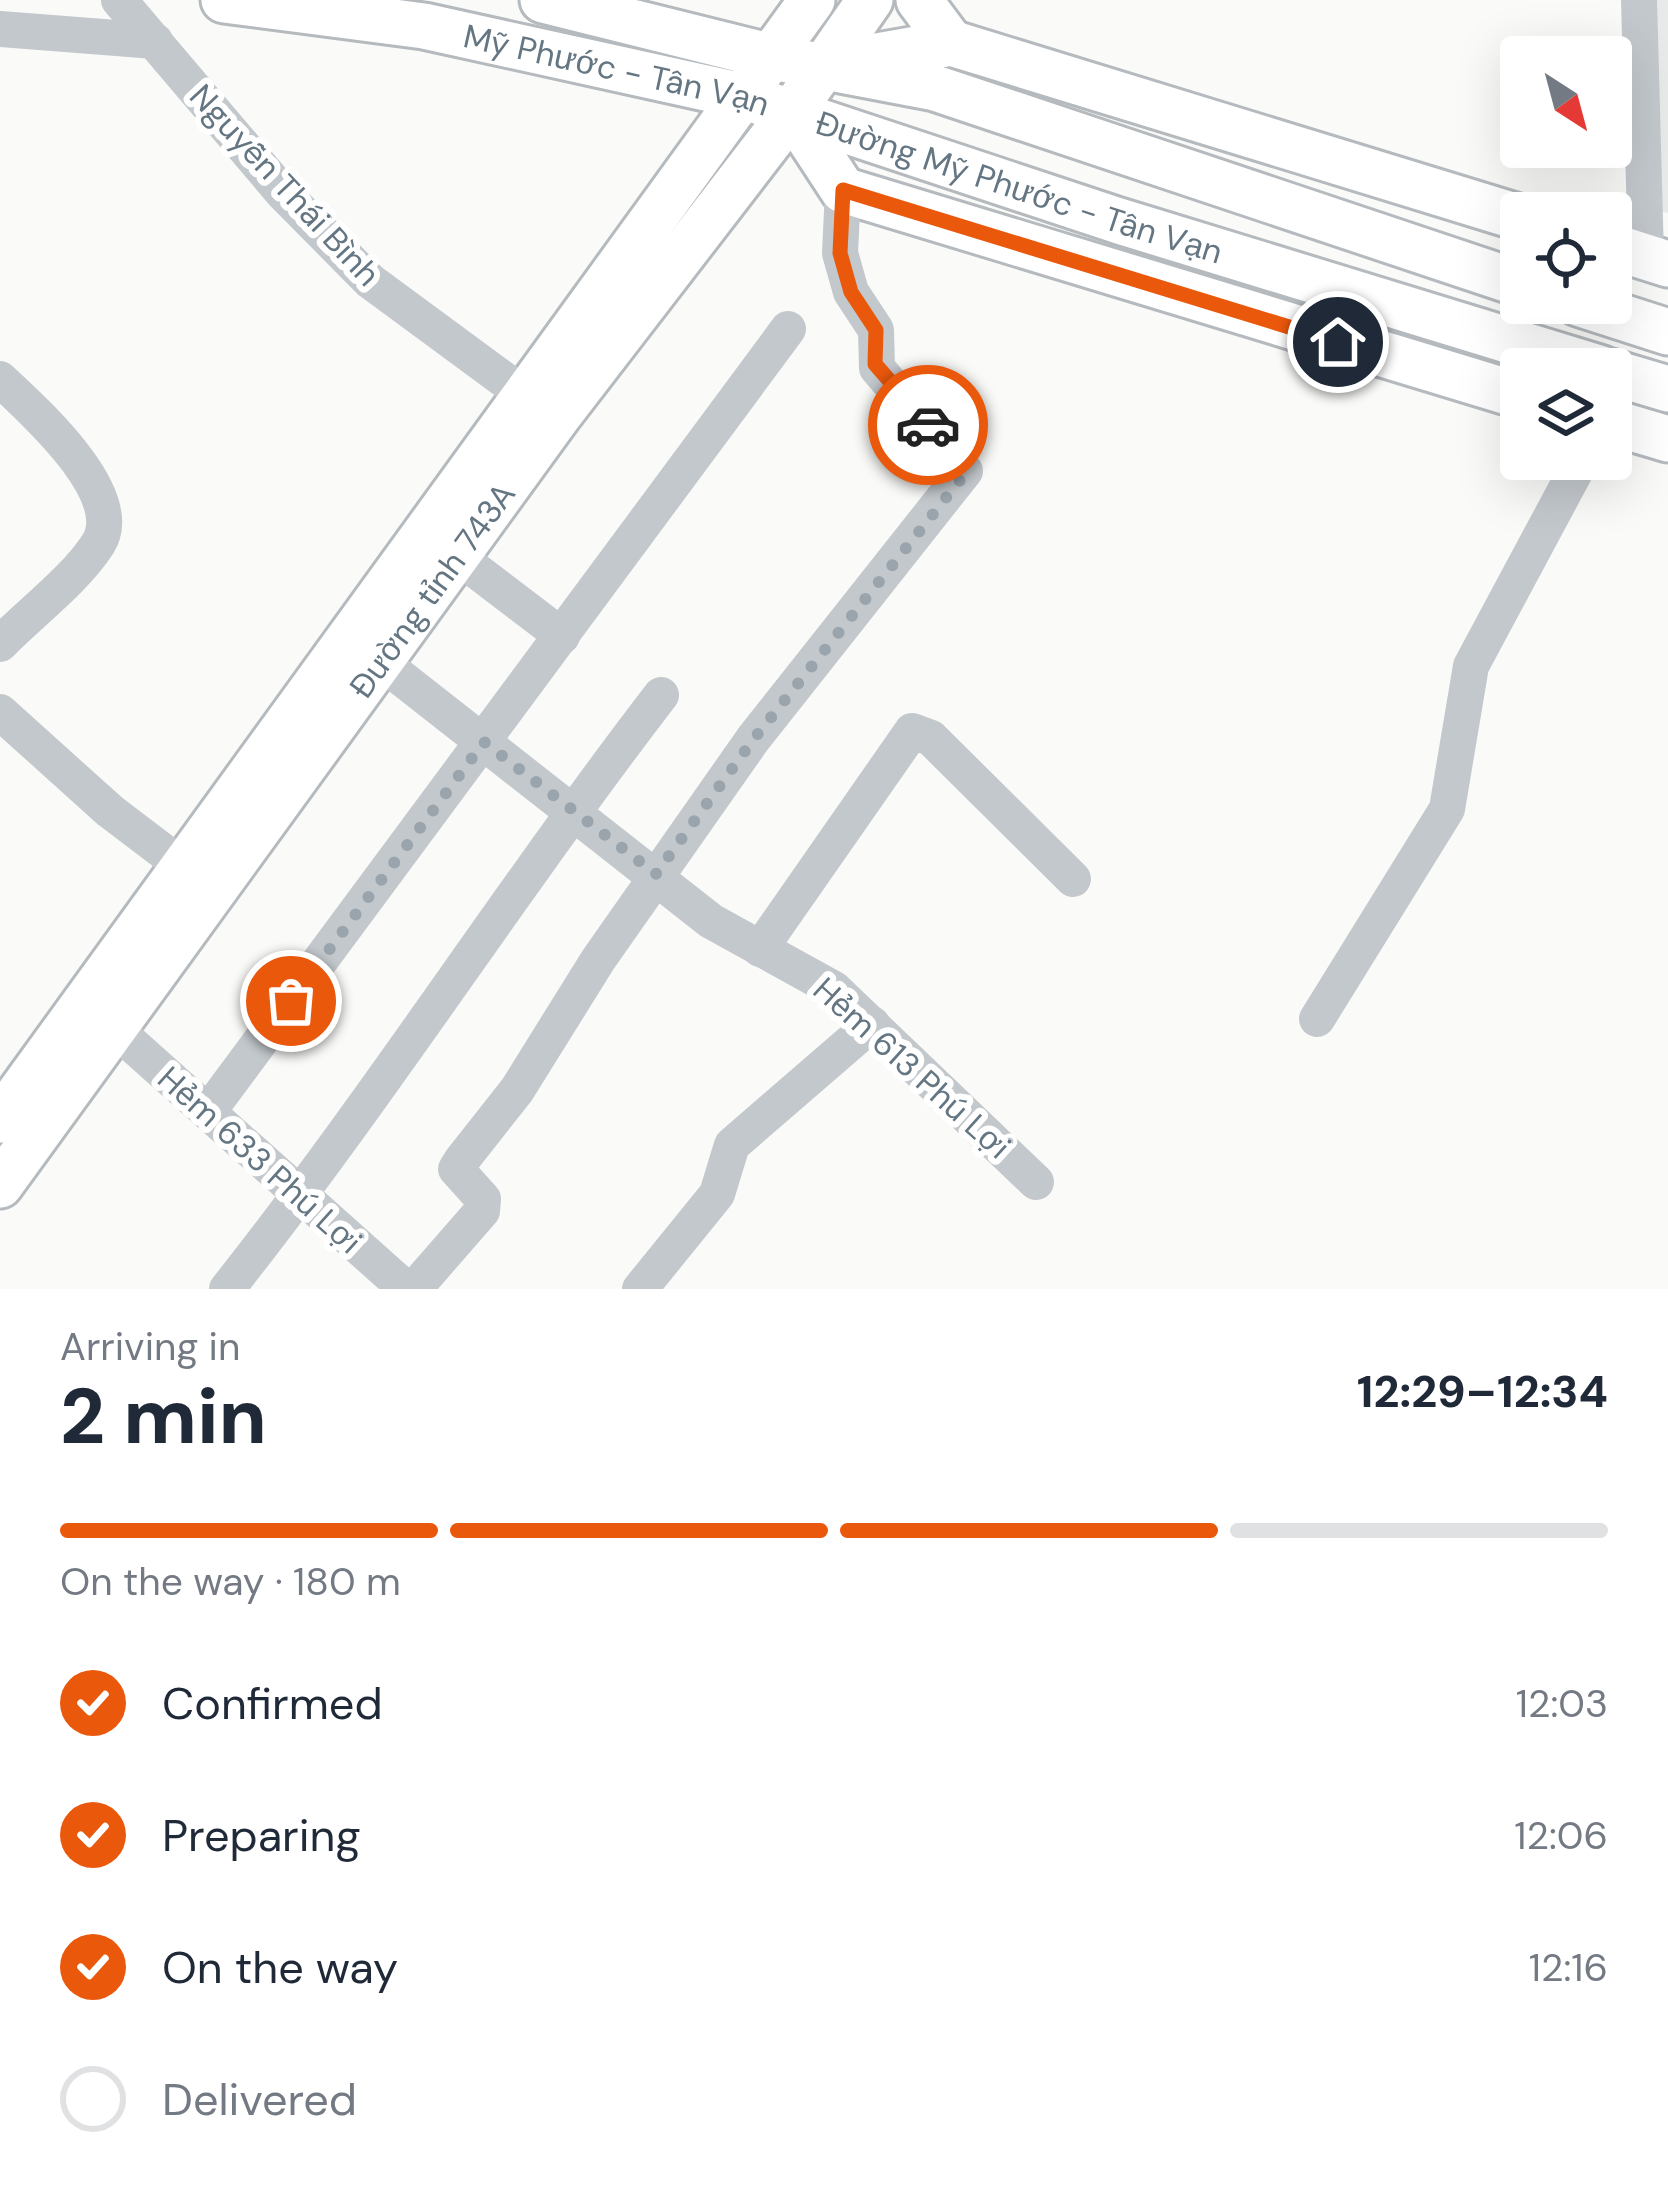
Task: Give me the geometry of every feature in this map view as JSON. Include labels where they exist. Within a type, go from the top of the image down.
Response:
[{"type":"main road","name":"Mỹ Phước - Tân Vạn","points":[[224,0],[424,26],[742,96],[792,112]]},
{"type":"main road","name":"Đường Mỹ Phước - Tân Vạn","points":[[543,0],[772,57],[935,88],[1500,277]]},
{"type":"main road","name":"Đường tỉnh 743A","points":[[0,1120],[812,0]]},
{"type":"main road","name":"Đường tỉnh 743A","points":[[0,1185],[457,556],[871,0]]},
{"type":"main road","points":[[919,0],[951,43]]},
{"type":"main road","name":"Đường Mỹ Phước - Tân Vạn","points":[[823,66],[951,43],[1500,212]]},
{"type":"main road","name":"Đường Mỹ Phước - Tân Vạn","points":[[792,112],[843,190],[1500,390]]},
{"type":"main road","name":"Đường Mỹ Phước - Tân Vạn","points":[[792,112],[1119,221],[1533,348]]},
{"type":"main road","points":[[1632,320],[1668,332]]},
{"type":"main road","points":[[1632,378],[1668,389]]},
{"type":"main road","points":[[1632,428],[1668,439]]},
{"type":"street","name":"Nguyễn Thái Bình","points":[[119,0],[284,193],[370,281],[526,396]]},
{"type":"street","points":[[1639,0],[1642,256]]},
{"type":"street","points":[[0,29],[155,41]]},
{"type":"street","points":[[410,1289],[482,1211],[480,1195],[456,1168],[460,1161],[517,1090],[656,874],[753,740],[965,471],[877,368],[876,330],[851,292],[840,253],[843,190]]},
{"type":"street","points":[[208,1112],[788,328]]},
{"type":"street","points":[[0,379],[92,477],[107,515],[99,543],[0,644]]},
{"type":"street","points":[[1317,1019],[1447,809],[1471,666],[1571,480]]},
{"type":"street","points":[[457,556],[562,636]]},
{"type":"street","name":"Hẻm 613 Phú Lợi","points":[[381,662],[711,921],[834,989],[1036,1182]]},
{"type":"street","points":[[226,1289],[300,1196],[572,810],[661,695]]},
{"type":"street","points":[[0,712],[185,868]]},
{"type":"street","points":[[760,950],[912,731],[931,737],[1073,879]]},
{"type":"street","points":[[640,1289],[717,1194],[732,1145],[872,1024]]},
{"type":"street","name":"Hẻm 633 Phú Lợi","points":[[116,1030],[410,1289]]},
{"type":"shaded area","points":[[1649,0],[1668,0],[1668,213],[1660,211]]},
{"type":"way so far","points":[[291,1001],[484,742],[656,874],[686,840],[753,740],[961,479],[962,464],[928,425]]},
{"type":"route","points":[[928,425],[875,364],[876,330],[851,292],[840,253],[843,190],[1338,342]]}]
